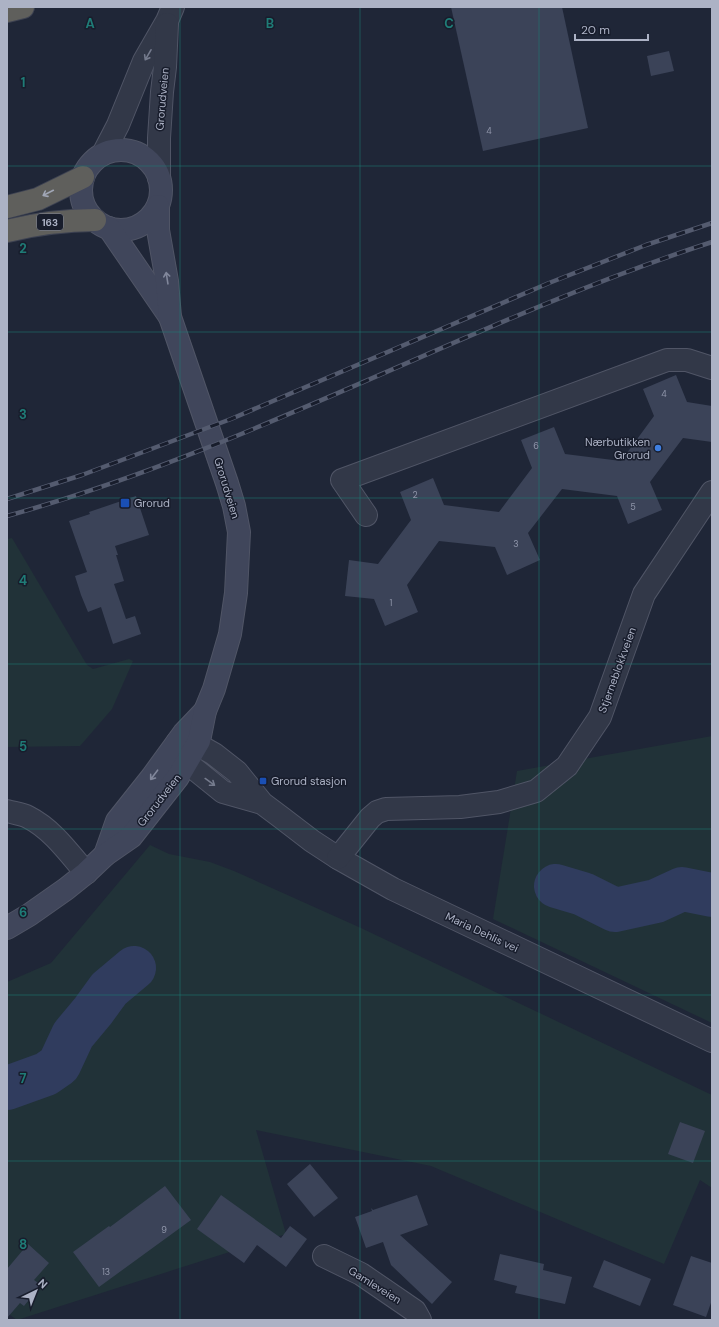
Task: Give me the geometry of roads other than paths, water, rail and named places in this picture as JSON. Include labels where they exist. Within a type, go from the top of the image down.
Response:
[{"type":"highway","points":[[7,11],[23,7]]},
{"type":"highway","name":"163","points":[[7,207],[38,198],[83,176]]},
{"type":"highway","name":"163","points":[[7,231],[65,220],[102,224]]},
{"type":"main road","points":[[114,150],[126,150],[137,153],[147,159],[154,167],[161,187],[158,206],[150,218],[138,226],[124,230],[102,224],[87,211],[82,200],[81,188],[83,176],[95,159],[103,154],[114,150]]},
{"type":"main road","name":"Grorudveien","points":[[7,928],[48,902],[86,873],[105,856],[117,821],[152,777],[187,750],[205,711],[216,682],[230,634],[236,593],[239,532],[234,506],[227,483],[170,317],[167,281],[158,230],[158,206]]},
{"type":"main road","name":"Grorudveien","points":[[102,224],[170,317]]},
{"type":"street","name":"Grorudveien","points":[[103,154],[118,125],[144,61],[170,14]]},
{"type":"street","name":"Grorudveien","points":[[159,178],[159,138],[162,92],[170,14]]},
{"type":"street","points":[[366,514],[342,480],[667,360],[687,360],[712,368]]},
{"type":"street","name":"Stjerneblokkveien","points":[[338,858],[360,829],[377,812],[386,809],[460,807],[499,802],[536,791],[567,766],[600,717],[644,594],[712,492]]},
{"type":"street","name":"Maria Dehlis vei","points":[[187,750],[214,754],[237,772],[262,803],[312,841],[338,858],[393,889],[712,1041]]},
{"type":"street","points":[[7,811],[28,817],[42,826],[57,840],[86,873]]},
{"type":"street","name":"Gamleveien","points":[[324,1256],[367,1278],[415,1311],[420,1320]]},
{"type":"waterway","points":[[556,886],[583,894],[615,910],[656,901],[682,889],[712,895]]},
{"type":"waterway","points":[[7,1088],[46,1074],[59,1065],[73,1035],[109,989],[134,968]]},
{"type":"railway","points":[[7,499],[82,475],[231,419],[549,283],[646,245],[712,223]]},
{"type":"railway","points":[[7,516],[98,488],[186,456],[274,420],[535,308],[623,273],[712,242]]},
{"type":"place","name":"Nærbutikken Grorud","points":[[658,448]]},
{"type":"place","name":"Grorud","points":[[125,503]]},
{"type":"place","name":"Grorud stasjon","points":[[263,781]]}]
